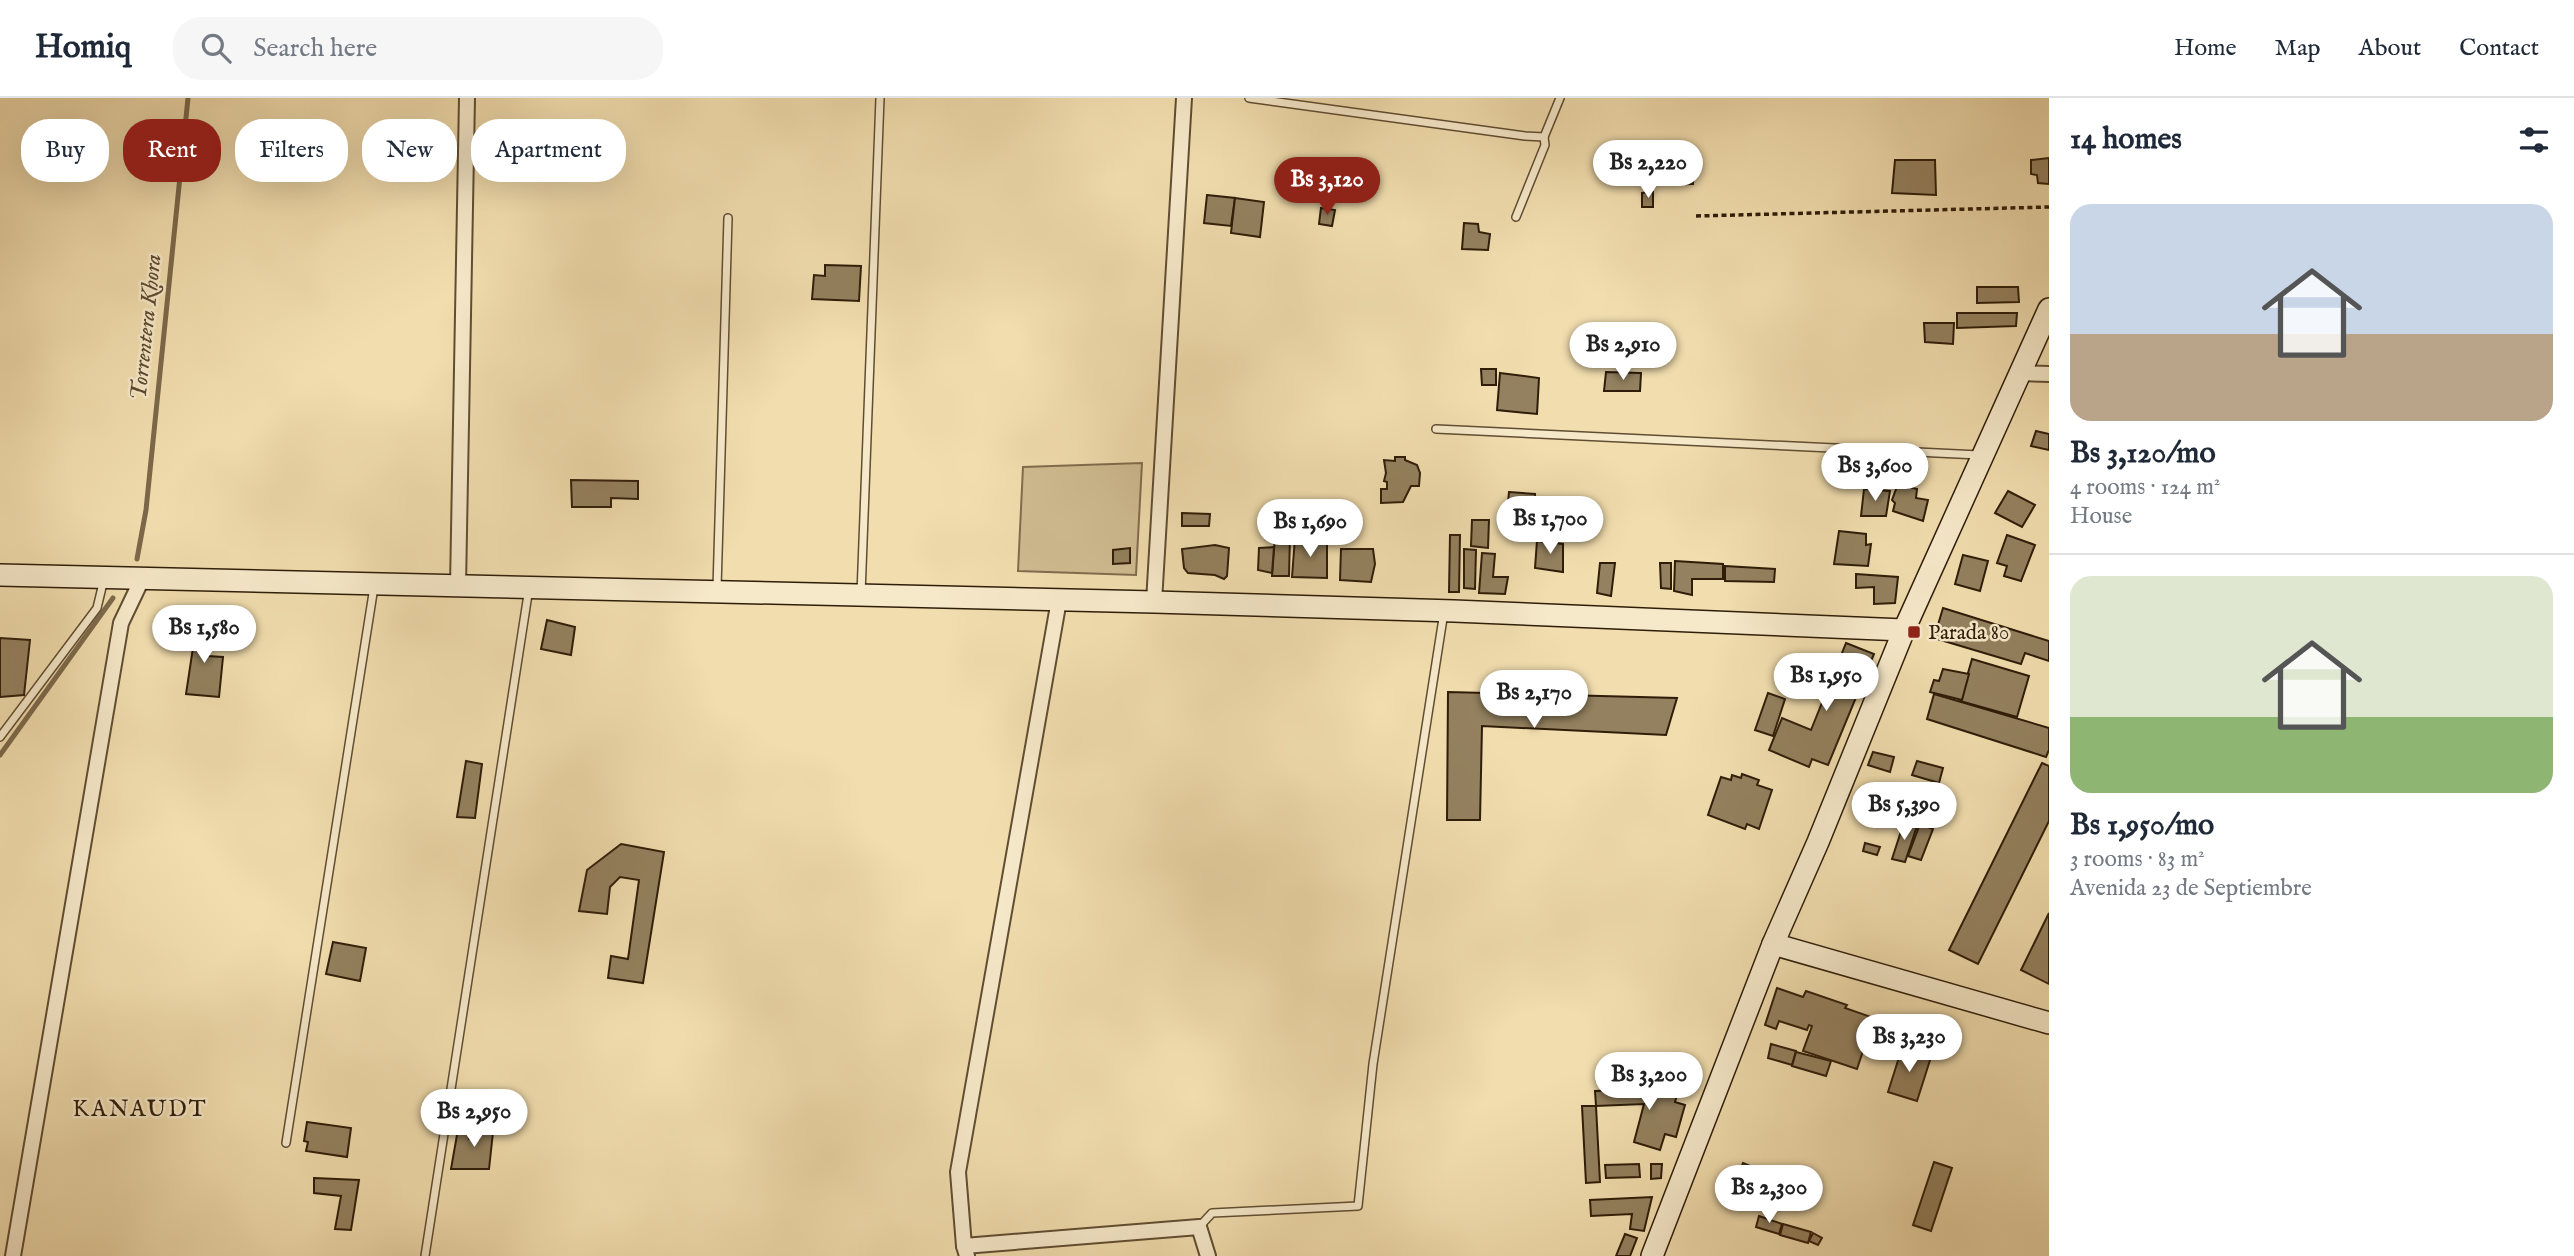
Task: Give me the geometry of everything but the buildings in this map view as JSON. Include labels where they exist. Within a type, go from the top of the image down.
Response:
[{"type":"street","points":[[458,586],[467,98]]},
{"type":"street","points":[[1154,602],[1184,98]]},
{"type":"street","points":[[1652,1256],[1773,944],[1818,842],[1904,630],[2049,309]]},
{"type":"street","points":[[2020,373],[2049,374]]},
{"type":"street","points":[[0,575],[1154,602],[1904,630]]},
{"type":"street","points":[[13,1256],[121,622],[142,579]]},
{"type":"street","points":[[1059,600],[958,1172],[966,1251],[1199,1227],[1208,1256]]},
{"type":"street","points":[[1773,944],[2049,1023]]},
{"type":"lane","points":[[861,595],[880,98]]},
{"type":"lane","points":[[1249,98],[1544,137]]},
{"type":"lane","points":[[1516,216],[1545,145],[1544,137],[1560,98]]},
{"type":"lane","points":[[717,592],[728,218]]},
{"type":"lane","points":[[1436,429],[1983,455]]},
{"type":"lane","points":[[0,737],[97,608],[104,579]]},
{"type":"lane","points":[[286,1143],[374,584]]},
{"type":"lane","points":[[425,1256],[529,588]]},
{"type":"lane","points":[[1199,1227],[1212,1213],[1357,1206],[1373,1064],[1444,611]]},
{"type":"path","points":[[1696,216],[2049,207]]},
{"type":"shaded area","points":[[1142,463],[1136,575],[1018,571],[1023,467]]},
{"type":"waterway","name":"Torrentera Khora","points":[[137,559],[146,510],[188,98]]},
{"type":"waterway","name":"Torrentera Khora","points":[[0,755],[113,598]]},
{"type":"place","name":"Parada 80","points":[[1914,632]]},
{"type":"district","name":"KANAUDT","points":[[140,1108]]}]
